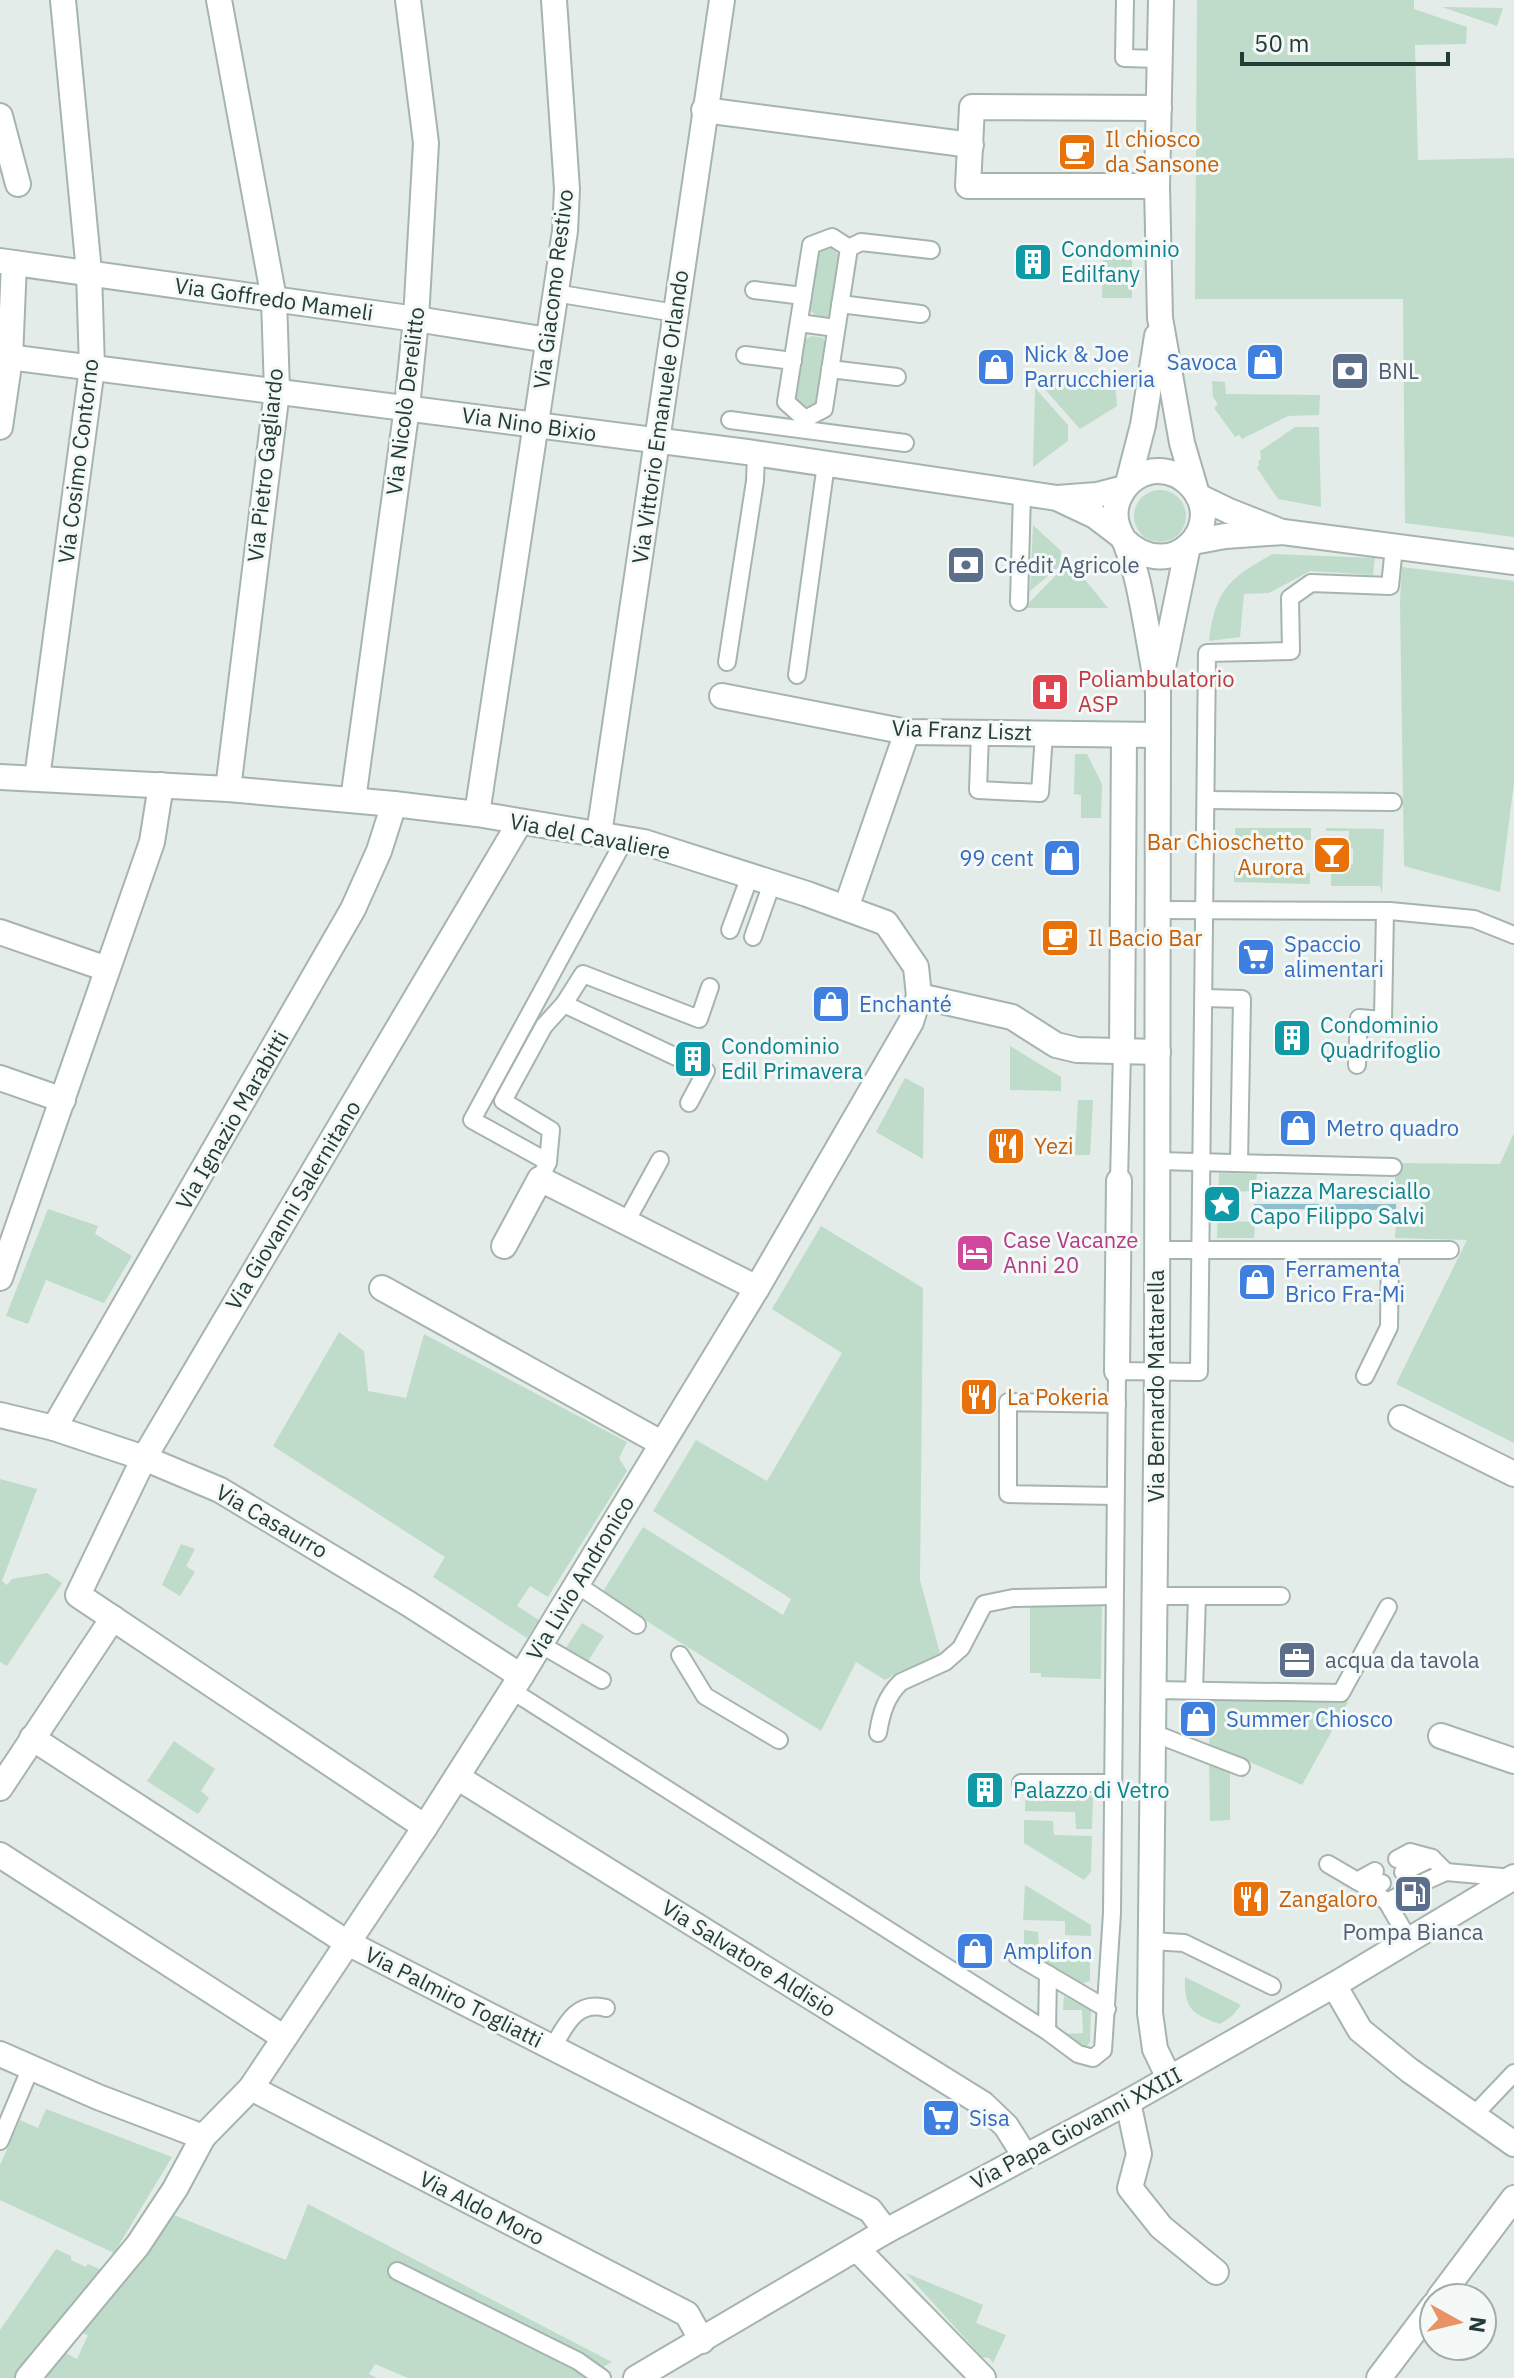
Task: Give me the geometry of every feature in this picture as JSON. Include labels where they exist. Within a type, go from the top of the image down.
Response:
[{"type":"street","name":"Via Cosimo Contorno","points":[[37,778],[92,368],[89,272],[63,0]]},
{"type":"street","name":"Via Pietro Gagliardo","points":[[219,0],[274,299],[277,391],[228,789]]},
{"type":"street","name":"Via Nicolò Derelitto","points":[[353,800],[407,407],[416,319],[426,143],[408,0]]},
{"type":"street","name":"Via Giacomo Restivo","points":[[477,814],[565,231],[567,189],[554,0]]},
{"type":"street","name":"Via Vittorio Emanuele Orlando","points":[[599,834],[722,0]]},
{"type":"street","points":[[1158,691],[1191,544],[1202,519],[1202,507],[1182,443],[1160,318],[1157,186],[1161,0]]},
{"type":"street","points":[[1157,186],[968,186],[972,107],[1159,108]]},
{"type":"street","points":[[704,110],[971,145]]},
{"type":"street","points":[[0,116],[18,184]]},
{"type":"street","name":"Via Goffredo Mameli","points":[[7,262],[548,340]]},
{"type":"street","points":[[0,427],[7,262]]},
{"type":"street","points":[[1158,691],[1138,581],[1116,523],[1116,511],[1143,425],[1160,318]]},
{"type":"street","name":"Via Nino Bixio","points":[[5,357],[656,440],[1057,498]]},
{"type":"street","points":[[1057,498],[1097,495],[1126,486],[1141,475],[1156,471],[1172,472],[1197,493],[1229,511],[1283,532]]},
{"type":"street","points":[[1057,498],[1095,516],[1134,550],[1147,556],[1162,558],[1176,554],[1191,544],[1225,536],[1283,532],[1514,562]]},
{"type":"street","name":"Via Bernardo Mattarella","points":[[1158,691],[1158,1250],[1150,2013],[1155,2049],[1169,2078]]},
{"type":"street","name":"Via Franz Liszt","points":[[722,696],[907,732],[1158,735]]},
{"type":"street","points":[[846,908],[907,732]]},
{"type":"street","points":[[1122,1051],[1124,735]]},
{"type":"street","name":"Via del Cavaliere","points":[[0,777],[228,789],[394,804],[477,814],[644,842],[886,923],[916,967],[919,996]]},
{"type":"street","points":[[0,1278],[152,842],[161,785]]},
{"type":"street","name":"Via Ignazio Marabitti","points":[[54,1428],[353,909],[379,851],[394,804]]},
{"type":"street","name":"Via Giovanni Salernitano","points":[[113,1618],[78,1595],[144,1458],[520,822]]},
{"type":"street","points":[[0,932],[107,969]]},
{"type":"street","points":[[919,996],[1012,1017],[1056,1045],[1077,1050],[1158,1052]]},
{"type":"street","name":"Via Livio Andronico","points":[[28,2378],[138,2245],[175,2189],[203,2137],[251,2088],[425,1827],[757,1288],[911,1022],[919,996]]},
{"type":"street","points":[[0,1078],[63,1100]]},
{"type":"street","points":[[504,1246],[544,1170],[626,1222],[757,1288]]},
{"type":"street","points":[[1117,1371],[1119,1181]]},
{"type":"street","points":[[382,1288],[661,1443]]},
{"type":"street","name":"Via Casaurro","points":[[0,1415],[54,1428],[144,1458],[220,1490],[409,1604],[516,1683]]},
{"type":"street","points":[[1401,1418],[1514,1474]]},
{"type":"street","points":[[0,1788],[113,1618],[425,1827]]},
{"type":"street","points":[[1441,1736],[1514,1761]]},
{"type":"street","name":"Via Palmiro Togliatti","points":[[32,1738],[346,1942],[870,2210],[886,2231]]},
{"type":"street","name":"Via Salvatore Aldisio","points":[[457,1777],[983,2104],[1006,2126],[1025,2156]]},
{"type":"street","points":[[0,1855],[283,2037]]},
{"type":"street","name":"Via Papa Giovanni XXIII","points":[[636,2378],[886,2231],[1128,2102],[1334,1985],[1513,1877]]},
{"type":"street","points":[[1334,1985],[1360,2030],[1409,2070],[1514,2144]]},
{"type":"street","points":[[0,2054],[98,2097],[203,2137]]},
{"type":"street","name":"Via Aldo Moro","points":[[251,2088],[687,2314],[702,2341]]},
{"type":"street","points":[[1128,2102],[1139,2154],[1130,2188],[1161,2227],[1216,2272]]},
{"type":"street","points":[[1451,2282],[1514,2198]]},
{"type":"street","points":[[857,2249],[983,2378]]},
{"type":"street","points":[[1379,2378],[1418,2326]]},
{"type":"lane","points":[[1125,0],[1124,58],[1160,59]]},
{"type":"lane","points":[[804,424],[786,402],[811,245],[832,237],[849,248]]},
{"type":"lane","points":[[849,248],[861,242],[931,250]]},
{"type":"lane","points":[[799,460],[804,424],[824,409],[849,248]]},
{"type":"lane","points":[[754,290],[803,296]]},
{"type":"lane","points":[[555,293],[675,313]]},
{"type":"lane","points":[[840,304],[921,314]]},
{"type":"lane","points":[[799,323],[836,328]]},
{"type":"lane","points":[[745,355],[793,361]]},
{"type":"lane","points":[[830,369],[897,377]]},
{"type":"lane","points":[[730,420],[804,424],[905,443]]},
{"type":"lane","points":[[727,662],[755,481],[756,454]]},
{"type":"lane","points":[[797,675],[826,464]]},
{"type":"lane","points":[[1019,602],[1022,493]]},
{"type":"lane","points":[[516,1683],[1078,2054],[1093,2058],[1103,2050],[1112,1913],[1117,1371],[1199,1372],[1207,653],[1291,651],[1290,598],[1311,583],[1390,586],[1394,547]]},
{"type":"lane","points":[[980,733],[978,790],[1040,793],[1044,734]]},
{"type":"lane","points":[[1207,800],[1393,802]]},
{"type":"lane","points":[[625,839],[472,1120],[544,1170],[551,1130],[503,1101],[544,1026],[564,1004],[583,974],[699,1019],[710,987]]},
{"type":"lane","points":[[730,930],[761,879]]},
{"type":"lane","points":[[753,937],[761,879]]},
{"type":"lane","points":[[1159,910],[1385,911],[1474,919],[1514,935]]},
{"type":"lane","points":[[1357,1065],[1359,1018],[1383,1020],[1385,911]]},
{"type":"lane","points":[[1204,998],[1242,999],[1239,1163]]},
{"type":"lane","points":[[564,1004],[706,1071],[689,1103]]},
{"type":"lane","points":[[1119,1181],[1122,1051]]},
{"type":"lane","points":[[626,1222],[660,1160]]},
{"type":"lane","points":[[1158,1161],[1393,1167]]},
{"type":"lane","points":[[1158,1250],[1450,1250]]},
{"type":"lane","points":[[1365,1376],[1389,1327],[1390,1250]]},
{"type":"lane","points":[[1115,1496],[1008,1494],[1008,1402],[1117,1404]]},
{"type":"lane","points":[[576,1584],[637,1625]]},
{"type":"lane","points":[[878,1733],[882,1709],[896,1687],[945,1662],[961,1648],[984,1604],[1013,1598],[1114,1596]]},
{"type":"lane","points":[[1155,1596],[1281,1596]]},
{"type":"lane","points":[[1194,1690],[1197,1596]]},
{"type":"lane","points":[[1154,1690],[1341,1693],[1388,1607]]},
{"type":"lane","points":[[540,1644],[602,1680]]},
{"type":"lane","points":[[680,1655],[705,1696],[779,1740]]},
{"type":"lane","points":[[1153,1733],[1241,1767]]},
{"type":"lane","points":[[1021,1783],[1113,1783]]},
{"type":"lane","points":[[1400,1866],[1410,1852],[1432,1858],[1446,1872]]},
{"type":"lane","points":[[1328,1864],[1371,1881],[1395,1898],[1409,1940]]},
{"type":"lane","points":[[1426,1881],[1446,1872],[1513,1877]]},
{"type":"lane","points":[[1151,1941],[1184,1943],[1272,1986]]},
{"type":"lane","points":[[1017,1956],[1107,2009]]},
{"type":"lane","points":[[1047,2031],[1048,1974]]},
{"type":"lane","points":[[553,2047],[574,2013],[588,2007],[606,2008]]},
{"type":"lane","points":[[0,2141],[31,2067]]},
{"type":"lane","points":[[1474,2115],[1514,2073]]},
{"type":"lane","points":[[397,2271],[578,2361],[602,2378]]},
{"type":"green space","points":[[1197,0],[1414,0],[1414,9],[1467,27],[1466,44],[1415,45],[1418,160],[1514,158],[1514,537],[1405,523],[1403,299],[1195,299]]},
{"type":"green space","points":[[1442,7],[1503,8],[1497,26]]},
{"type":"green space","points":[[826,247],[834,249],[839,256],[828,317],[815,315],[809,309],[818,252]]},
{"type":"green space","points":[[1103,256],[1132,256],[1132,298],[1102,298]]},
{"type":"green space","points":[[812,336],[823,338],[826,343],[817,402],[810,407],[801,406],[795,398],[804,340]]},
{"type":"green space","points":[[1042,380],[1115,381],[1117,406],[1080,429],[1042,386]]},
{"type":"green space","points":[[1212,381],[1225,382],[1226,394],[1320,395],[1319,415],[1288,416],[1242,439],[1239,435],[1235,437],[1214,408],[1218,404],[1213,397]]},
{"type":"green space","points":[[1035,388],[1068,425],[1068,441],[1033,467]]},
{"type":"green space","points":[[1295,427],[1319,427],[1321,507],[1278,499],[1257,468],[1260,451]]},
{"type":"green space","points":[[1160,490],[1178,498],[1186,516],[1178,534],[1160,542],[1142,534],[1134,516],[1142,498]]},
{"type":"green space","points":[[1033,525],[1061,551],[1060,566],[1030,591]]},
{"type":"green space","points":[[1273,554],[1375,558],[1373,575],[1310,571],[1269,593],[1244,594],[1240,637],[1209,641],[1215,609],[1227,587],[1245,571]]},
{"type":"green space","points":[[1402,567],[1514,581],[1514,783],[1500,892],[1404,866]]},
{"type":"green space","points":[[1063,568],[1077,570],[1108,608],[1024,608]]},
{"type":"green space","points":[[1075,754],[1087,754],[1102,784],[1101,818],[1081,818],[1081,795],[1074,794]]},
{"type":"green space","points":[[1235,828],[1311,828],[1311,840],[1235,841]]},
{"type":"green space","points":[[1326,828],[1384,829],[1382,894],[1380,886],[1331,886],[1331,871],[1345,871],[1346,865],[1353,864],[1353,849],[1349,848],[1349,831],[1326,831]]},
{"type":"green space","points":[[1234,871],[1310,873],[1310,884],[1234,882]]},
{"type":"green space","points":[[1010,1046],[1061,1077],[1061,1091],[1010,1090]]},
{"type":"green space","points":[[905,1078],[924,1088],[923,1159],[876,1132]]},
{"type":"green space","points":[[1078,1100],[1093,1100],[1090,1155],[1075,1155]]},
{"type":"green space","points":[[1514,1133],[1514,1443],[1396,1384],[1467,1240],[1395,1238],[1396,1222],[1421,1222],[1422,1193],[1395,1192],[1395,1163],[1500,1164]]},
{"type":"green space","points":[[1219,1173],[1257,1174],[1255,1191],[1229,1192],[1229,1221],[1255,1222],[1254,1238],[1217,1238]]},
{"type":"green space","points":[[48,1209],[98,1226],[95,1234],[132,1256],[104,1303],[46,1280],[28,1324],[6,1316]]},
{"type":"green space","points":[[821,1226],[923,1288],[920,1580],[941,1657],[900,1671],[885,1680],[856,1662],[821,1731],[602,1593],[643,1527],[783,1615],[791,1599],[653,1511],[696,1440],[767,1481],[842,1353],[772,1309]]},
{"type":"green space","points":[[339,1332],[364,1351],[368,1391],[406,1398],[424,1334],[627,1442],[619,1458],[627,1471],[548,1597],[530,1586],[517,1606],[539,1620],[527,1638],[433,1577],[445,1557],[273,1446]]},
{"type":"green space","points":[[0,1479],[37,1489],[2,1581],[7,1585],[12,1579],[47,1573],[62,1583],[7,1666],[0,1662]]},
{"type":"green space","points":[[181,1544],[195,1549],[186,1566],[195,1572],[180,1596],[162,1585]]},
{"type":"green space","points":[[1030,1600],[1102,1603],[1101,1679],[1041,1677],[1041,1673],[1030,1673]]},
{"type":"green space","points":[[582,1623],[604,1636],[588,1661],[566,1648]]},
{"type":"green space","points":[[1229,1696],[1320,1698],[1348,1702],[1302,1785],[1209,1744],[1212,1700],[1228,1700]]},
{"type":"green space","points":[[174,1741],[215,1769],[201,1791],[209,1798],[198,1814],[147,1781]]},
{"type":"green space","points":[[1209,1762],[1230,1770],[1230,1820],[1210,1821]]},
{"type":"green space","points":[[1026,1790],[1083,1791],[1093,1797],[1092,1829],[1076,1829],[1075,1812],[1025,1811]]},
{"type":"green space","points":[[1024,1820],[1053,1821],[1054,1835],[1092,1836],[1091,1872],[1084,1880],[1024,1843]]},
{"type":"green space","points":[[1025,1885],[1091,1925],[1091,1936],[1065,1935],[1065,1921],[1023,1920]]},
{"type":"green space","points":[[1024,1930],[1038,1932],[1039,1947],[1090,1948],[1090,1981],[1076,1985],[1024,1954]]},
{"type":"green space","points":[[1185,1977],[1241,2005],[1220,2024],[1202,2017],[1188,2003]]},
{"type":"green space","points":[[1064,1996],[1091,2010],[1090,2042],[1086,2047],[1061,2034],[1083,2033],[1082,2010],[1063,2010]]},
{"type":"green space","points":[[46,2109],[172,2157],[114,2253],[0,2200],[0,2165],[20,2120],[38,2128]]},
{"type":"green space","points":[[308,2204],[612,2362],[584,2378],[408,2378],[375,2364],[369,2374],[377,2378],[38,2378],[60,2350],[77,2359],[88,2335],[75,2330],[125,2276],[174,2215],[286,2260]]},
{"type":"green space","points":[[56,2249],[86,2267],[88,2264],[106,2272],[21,2378],[0,2378],[0,2330]]},
{"type":"green space","points":[[906,2273],[983,2305],[976,2323],[1006,2335],[993,2363],[989,2358],[982,2357]]},
{"type":"water","points":[[1254,1204],[1396,1204],[1396,1210],[1254,1209]]},
{"type":"place","name":"Il chiosco da Sansone","points":[[1077,152]]},
{"type":"place","name":"Condominio Edilfany","points":[[1033,262]]},
{"type":"place","name":"Savoca","points":[[1265,362]]},
{"type":"place","name":"Nick & Joe Parrucchieria","points":[[996,367]]},
{"type":"place","name":"BNL","points":[[1350,371]]},
{"type":"place","name":"Crédit Agricole","points":[[966,565]]},
{"type":"place","name":"Poliambulatorio ASP","points":[[1050,692]]},
{"type":"place","name":"Bar Chioschetto Aurora","points":[[1332,855]]},
{"type":"place","name":"99 cent","points":[[1062,858]]},
{"type":"place","name":"Il Bacio Bar","points":[[1060,938]]},
{"type":"place","name":"Spaccio alimentari","points":[[1256,957]]},
{"type":"place","name":"Enchanté","points":[[831,1004]]},
{"type":"place","name":"Condominio Quadrifoglio","points":[[1292,1038]]},
{"type":"place","name":"Condominio Edil Primavera","points":[[693,1059]]},
{"type":"place","name":"Metro quadro","points":[[1298,1128]]},
{"type":"place","name":"Yezi","points":[[1006,1146]]},
{"type":"place","name":"Piazza Maresciallo Capo Filippo Salvi","points":[[1222,1204]]},
{"type":"place","name":"Case Vacanze Anni 20","points":[[975,1253]]},
{"type":"place","name":"Ferramenta Brico Fra-Mi","points":[[1257,1282]]},
{"type":"place","name":"La Pokeria","points":[[979,1397]]},
{"type":"place","name":"acqua da tavola","points":[[1297,1660]]},
{"type":"place","name":"Summer Chiosco","points":[[1198,1719]]},
{"type":"place","name":"Palazzo di Vetro","points":[[985,1790]]},
{"type":"place","name":"Pompa Bianca","points":[[1413,1894]]},
{"type":"place","name":"Zangaloro","points":[[1251,1899]]},
{"type":"place","name":"Amplifon","points":[[975,1951]]},
{"type":"place","name":"Sisa","points":[[941,2118]]}]
